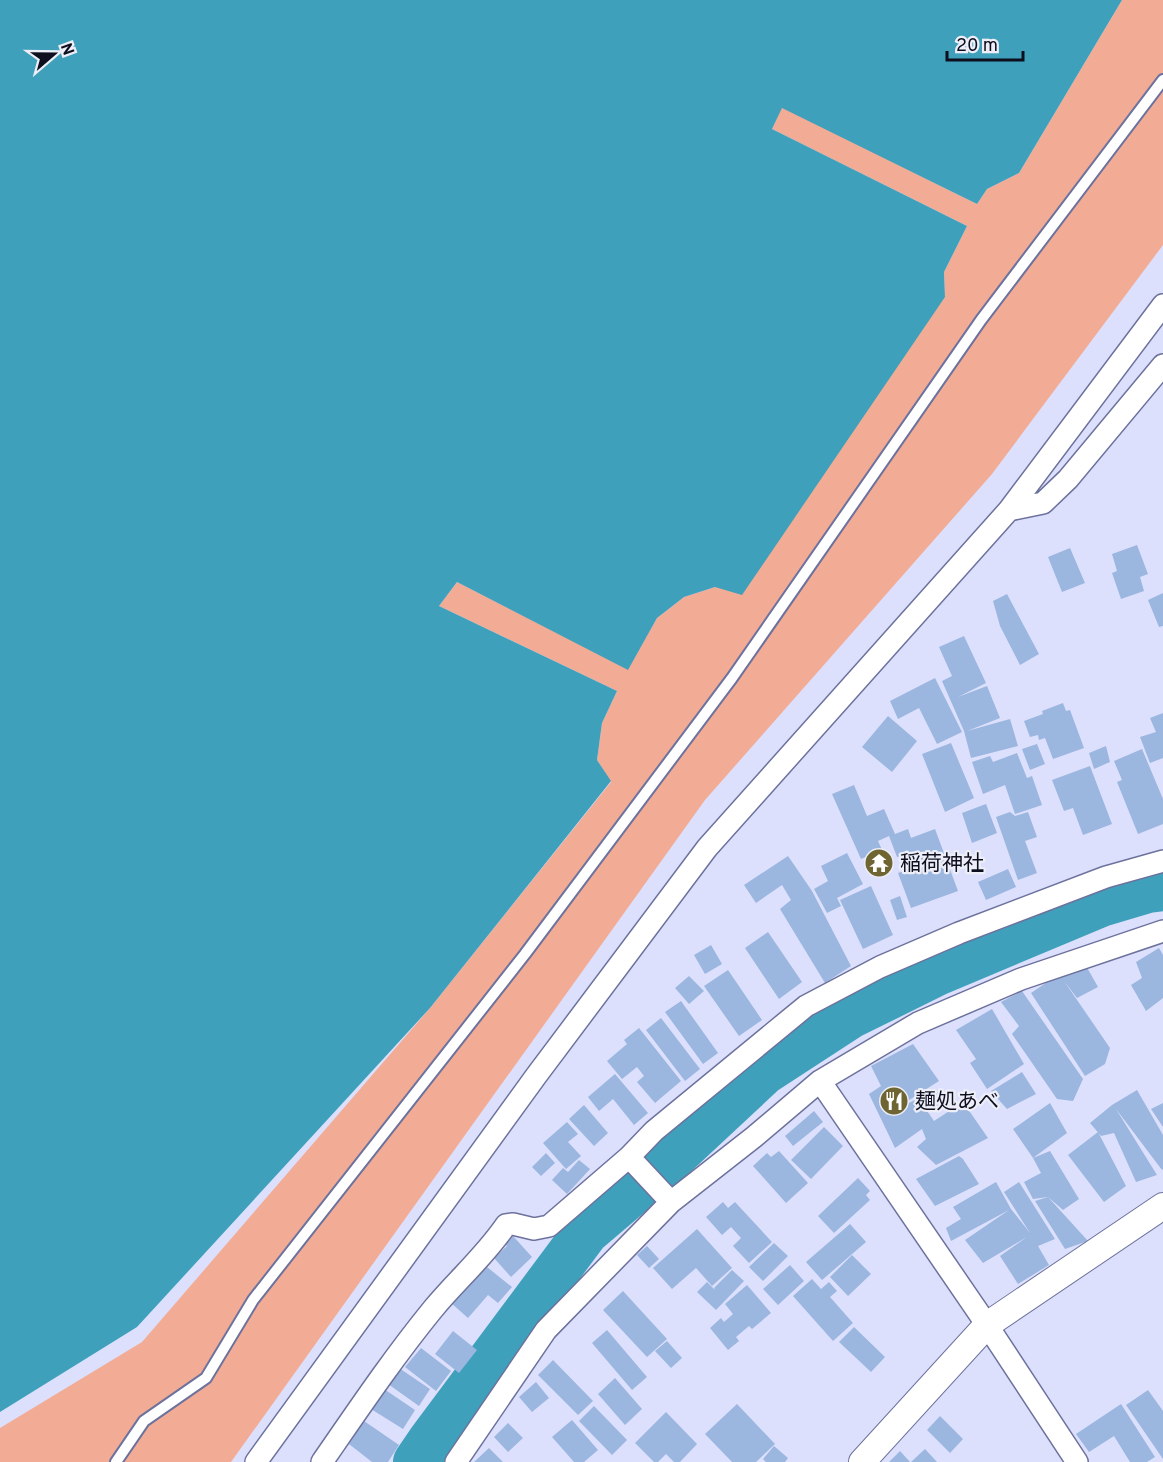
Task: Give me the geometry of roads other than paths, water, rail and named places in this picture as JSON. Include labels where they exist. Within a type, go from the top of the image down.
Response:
[{"type":"street","points":[[257,1460],[536,1076],[707,848],[1009,510],[1163,305]]},
{"type":"street","points":[[1009,510],[1043,503],[1068,479],[1163,365]]},
{"type":"street","points":[[322,1462],[383,1372],[435,1307],[493,1245],[506,1226],[513,1224],[534,1229],[549,1226],[629,1157],[654,1131],[806,1006],[880,967],[959,933],[1106,877],[1163,861]]},
{"type":"street","points":[[456,1462],[546,1330],[671,1202],[754,1137],[820,1081],[928,1019],[1021,979],[1163,932]]},
{"type":"street","points":[[820,1081],[987,1325],[1077,1462]]},
{"type":"street","points":[[629,1157],[671,1202]]},
{"type":"street","points":[[862,1462],[987,1325],[1163,1206]]},
{"type":"lane","points":[[116,1462],[144,1421],[206,1378],[253,1300],[525,954],[732,678],[981,320],[1163,80]]},
{"type":"water","points":[[0,0],[1122,0],[1019,173],[987,189],[977,204],[782,108],[772,129],[967,226],[944,272],[945,297],[742,595],[715,587],[684,597],[657,618],[628,670],[457,582],[439,606],[617,691],[602,723],[597,760],[611,781],[430,1008],[137,1327],[0,1412]]},
{"type":"waterway","points":[[416,1462],[586,1232],[660,1169],[764,1072],[850,1016],[939,972],[1101,904],[1148,890],[1163,888]]},
{"type":"place","name":"稲荷神社","points":[[879,863]]},
{"type":"place","name":"麺処あべ","points":[[894,1101]]}]
